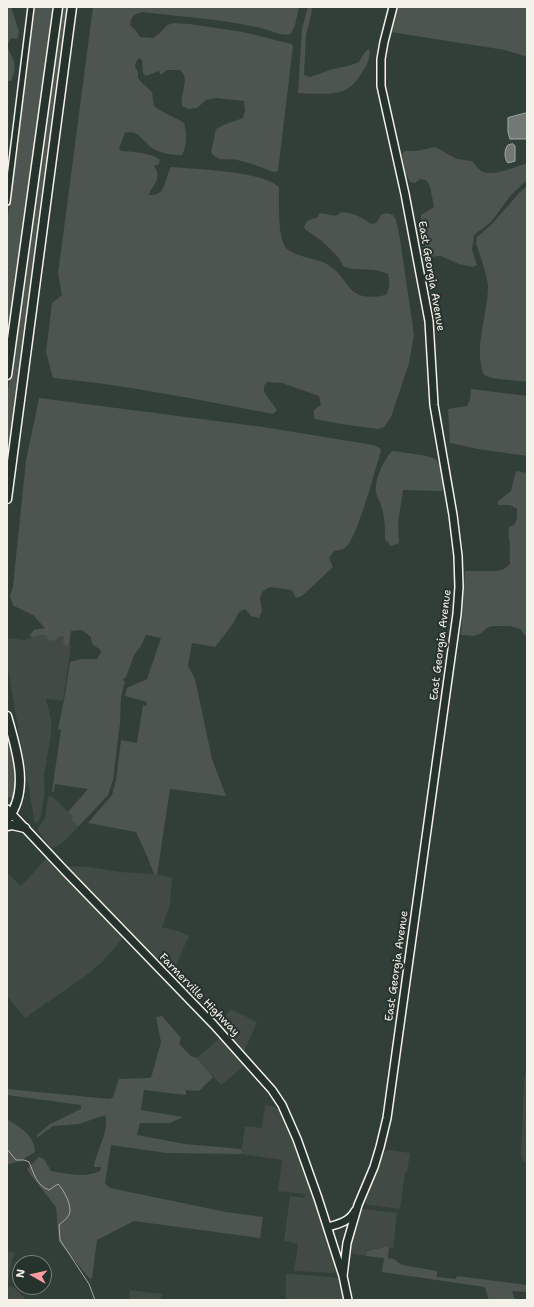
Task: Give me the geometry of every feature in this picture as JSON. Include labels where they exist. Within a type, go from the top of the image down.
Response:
[{"type":"highway","points":[[7,375],[58,7]]},
{"type":"highway","points":[[7,498],[72,7]]},
{"type":"highway","points":[[7,716],[20,779],[18,799],[9,814]]},
{"type":"highway","points":[[7,826],[12,825],[25,828]]},
{"type":"main road","name":"East Georgia Avenue","points":[[358,1205],[376,1160],[388,1111],[456,622],[459,587],[458,556],[453,515],[434,404],[429,321],[405,194],[381,86],[381,59],[393,7]]},
{"type":"main road","name":"Farmerville Highway","points":[[9,814],[25,828],[214,1025],[272,1090],[282,1105],[297,1139],[328,1227]]},
{"type":"main road","points":[[348,1300],[343,1276],[328,1227],[347,1220],[354,1214],[358,1205]]},
{"type":"main road","points":[[343,1276],[347,1243],[358,1205]]},
{"type":"street","points":[[7,202],[31,7]]},
{"type":"shaded area","points":[[7,7],[11,7],[19,32],[17,39],[11,38],[7,46]]},
{"type":"shaded area","points":[[35,7],[53,7],[7,345],[7,225]]},
{"type":"shaded area","points":[[60,7],[70,7],[7,471],[7,398]]},
{"type":"shaded area","points":[[93,7],[299,7],[295,25],[291,34],[287,35],[234,23],[142,12],[134,15],[130,25],[140,37],[153,38],[167,25],[174,23],[243,32],[291,44],[293,46],[278,171],[274,172],[234,159],[218,158],[211,152],[216,129],[243,118],[245,111],[244,101],[216,98],[206,100],[197,108],[189,109],[182,106],[185,78],[180,70],[167,70],[161,75],[159,71],[146,76],[143,73],[142,60],[139,58],[135,67],[138,72],[138,78],[152,92],[154,106],[184,123],[186,131],[186,144],[182,155],[164,153],[150,147],[137,135],[130,132],[125,133],[119,148],[121,151],[146,154],[160,160],[158,165],[154,166],[157,178],[149,195],[159,193],[164,186],[171,167],[244,174],[259,177],[271,182],[279,187],[279,217],[281,233],[284,245],[287,249],[291,252],[325,263],[334,269],[355,293],[362,296],[372,297],[386,295],[389,285],[388,274],[376,270],[354,269],[343,266],[339,258],[322,241],[304,227],[308,221],[317,218],[319,214],[338,215],[339,213],[348,213],[360,217],[371,224],[376,223],[381,215],[387,213],[393,215],[396,220],[400,239],[414,335],[409,363],[391,417],[384,427],[378,429],[315,419],[314,410],[321,405],[319,396],[282,383],[267,382],[264,386],[264,392],[277,410],[273,414],[136,389],[53,378],[46,352],[52,303],[62,295],[58,274]]},
{"type":"shaded area","points":[[308,7],[312,7],[306,35],[304,75],[310,77],[359,62],[365,52],[369,49],[369,59],[360,75],[351,86],[341,92],[323,94],[298,93],[302,29]]},
{"type":"shaded area","points":[[398,7],[527,7],[527,57],[505,50],[391,32]]},
{"type":"shaded area","points":[[7,47],[12,56],[15,68],[11,81],[7,81]]},
{"type":"shaded area","points":[[527,113],[527,139],[510,139],[508,132],[508,118]]},
{"type":"shaded area","points":[[513,144],[515,146],[515,161],[508,163],[505,157],[505,151],[508,145]]},
{"type":"shaded area","points":[[435,147],[457,159],[472,161],[480,170],[488,173],[505,170],[527,163],[527,180],[512,194],[491,222],[474,235],[472,250],[477,265],[473,267],[459,264],[441,256],[426,257],[420,235],[421,215],[434,207],[430,186],[426,180],[420,179],[415,183],[410,182],[405,172],[402,153],[405,151],[417,151]]},
{"type":"shaded area","points":[[527,186],[527,382],[492,378],[484,375],[481,364],[480,342],[488,286],[485,270],[476,244],[477,237],[491,225]]},
{"type":"shaded area","points":[[471,389],[527,396],[527,456],[478,449],[450,443],[448,409],[467,406],[470,400]]},
{"type":"shaded area","points":[[39,398],[263,427],[373,445],[380,448],[381,451],[361,517],[351,541],[345,548],[334,551],[329,558],[333,567],[302,596],[296,598],[292,590],[270,587],[263,591],[260,598],[262,611],[259,618],[251,616],[245,609],[239,612],[233,624],[215,647],[192,643],[188,666],[195,679],[212,759],[226,796],[170,789],[157,875],[154,874],[136,832],[88,823],[112,795],[116,780],[121,740],[137,743],[143,705],[146,706],[147,702],[125,696],[127,688],[147,679],[161,638],[146,635],[141,646],[134,655],[126,677],[122,680],[125,681],[121,697],[120,723],[113,780],[108,795],[78,827],[71,819],[73,817],[68,812],[88,789],[55,784],[54,792],[52,791],[61,730],[58,729],[70,662],[81,659],[97,659],[101,652],[100,649],[92,643],[91,637],[82,630],[71,631],[69,646],[63,643],[64,637],[59,636],[55,641],[48,640],[46,636],[40,635],[32,638],[30,635],[34,630],[45,628],[33,615],[14,606],[10,597],[13,586],[26,461]]},
{"type":"shaded area","points":[[392,451],[421,455],[435,459],[439,463],[441,469],[443,484],[442,491],[403,490],[398,523],[399,543],[391,546],[385,539],[383,514],[381,504],[376,493],[376,488],[380,470]]},
{"type":"shaded area","points":[[516,471],[527,473],[527,638],[520,629],[510,626],[492,626],[474,636],[461,635],[465,571],[496,571],[504,569],[510,564],[509,527],[514,525],[517,519],[517,509],[510,505],[498,505],[497,502],[511,491]]},
{"type":"shaded area","points":[[40,635],[46,636],[55,641],[59,636],[64,637],[65,645],[71,646],[63,701],[46,699],[51,719],[51,735],[44,775],[45,790],[41,816],[39,821],[35,824],[7,664],[7,638],[24,640]]},
{"type":"shaded area","points":[[7,726],[18,777],[15,795],[11,798],[7,797]]},
{"type":"shaded area","points":[[48,796],[53,797],[73,817],[72,819],[78,827],[62,843],[54,848],[50,846],[38,831],[38,828],[45,818]]},
{"type":"shaded area","points":[[46,859],[121,935],[122,939],[104,960],[91,972],[25,1018],[7,996],[7,873],[21,886]]},
{"type":"shaded area","points":[[68,867],[172,877],[170,905],[162,927],[178,931],[189,936],[174,969],[170,971],[167,969]]},
{"type":"shaded area","points":[[231,1009],[257,1022],[244,1052],[221,1025],[221,1021]]},
{"type":"shaded area","points":[[162,1016],[181,1038],[179,1044],[191,1056],[197,1058],[213,1077],[199,1091],[186,1090],[186,1095],[144,1090],[141,1110],[183,1117],[170,1123],[140,1123],[137,1135],[185,1144],[242,1149],[241,1154],[166,1153],[111,1145],[105,1183],[110,1188],[226,1212],[263,1217],[260,1238],[134,1221],[97,1240],[92,1278],[90,1279],[59,1242],[56,1207],[27,1169],[39,1157],[44,1159],[51,1171],[82,1175],[100,1171],[101,1167],[94,1167],[106,1128],[105,1115],[79,1124],[53,1126],[38,1137],[36,1136],[50,1124],[81,1109],[81,1105],[7,1095],[7,1089],[110,1099],[113,1097],[119,1079],[151,1078],[161,1042],[156,1017]]},
{"type":"shaded area","points":[[220,1038],[245,1065],[221,1085],[197,1058]]},
{"type":"shaded area","points":[[527,1061],[527,1163],[523,1161],[521,1156],[524,1081]]},
{"type":"shaded area","points":[[265,1105],[275,1107],[279,1110],[291,1132],[337,1269],[334,1273],[294,1271],[298,1244],[284,1241],[290,1196],[304,1198],[305,1194],[278,1191],[282,1160],[241,1154],[245,1126],[262,1128]]},
{"type":"shaded area","points":[[7,1119],[26,1132],[32,1141],[35,1152],[22,1160],[7,1165]]},
{"type":"shaded area","points":[[388,1150],[410,1153],[407,1173],[405,1173],[400,1209],[369,1205],[364,1201],[384,1153]]},
{"type":"shaded area","points":[[363,1209],[397,1213],[393,1248],[384,1247],[367,1250],[366,1256],[348,1253],[349,1245],[360,1211]]},
{"type":"shaded area","points":[[389,1247],[388,1258],[394,1259],[402,1265],[437,1271],[437,1277],[456,1279],[457,1276],[527,1285],[527,1292],[512,1291],[515,1300],[489,1300],[485,1287],[382,1272],[384,1258],[366,1256],[367,1251]]},
{"type":"shaded area","points":[[7,1251],[15,1253],[12,1255],[8,1286],[12,1287],[12,1295],[22,1295],[27,1300],[7,1300]]},
{"type":"shaded area","points":[[286,1274],[339,1278],[345,1300],[286,1300]]},
{"type":"shaded area","points":[[130,1290],[162,1294],[161,1300],[129,1300]]},
{"type":"waterway","points":[[7,1149],[16,1160],[24,1160],[29,1162],[38,1182],[45,1188],[49,1190],[58,1184],[63,1190],[69,1203],[70,1212],[67,1218],[59,1225],[60,1240],[89,1284],[95,1300]]}]
